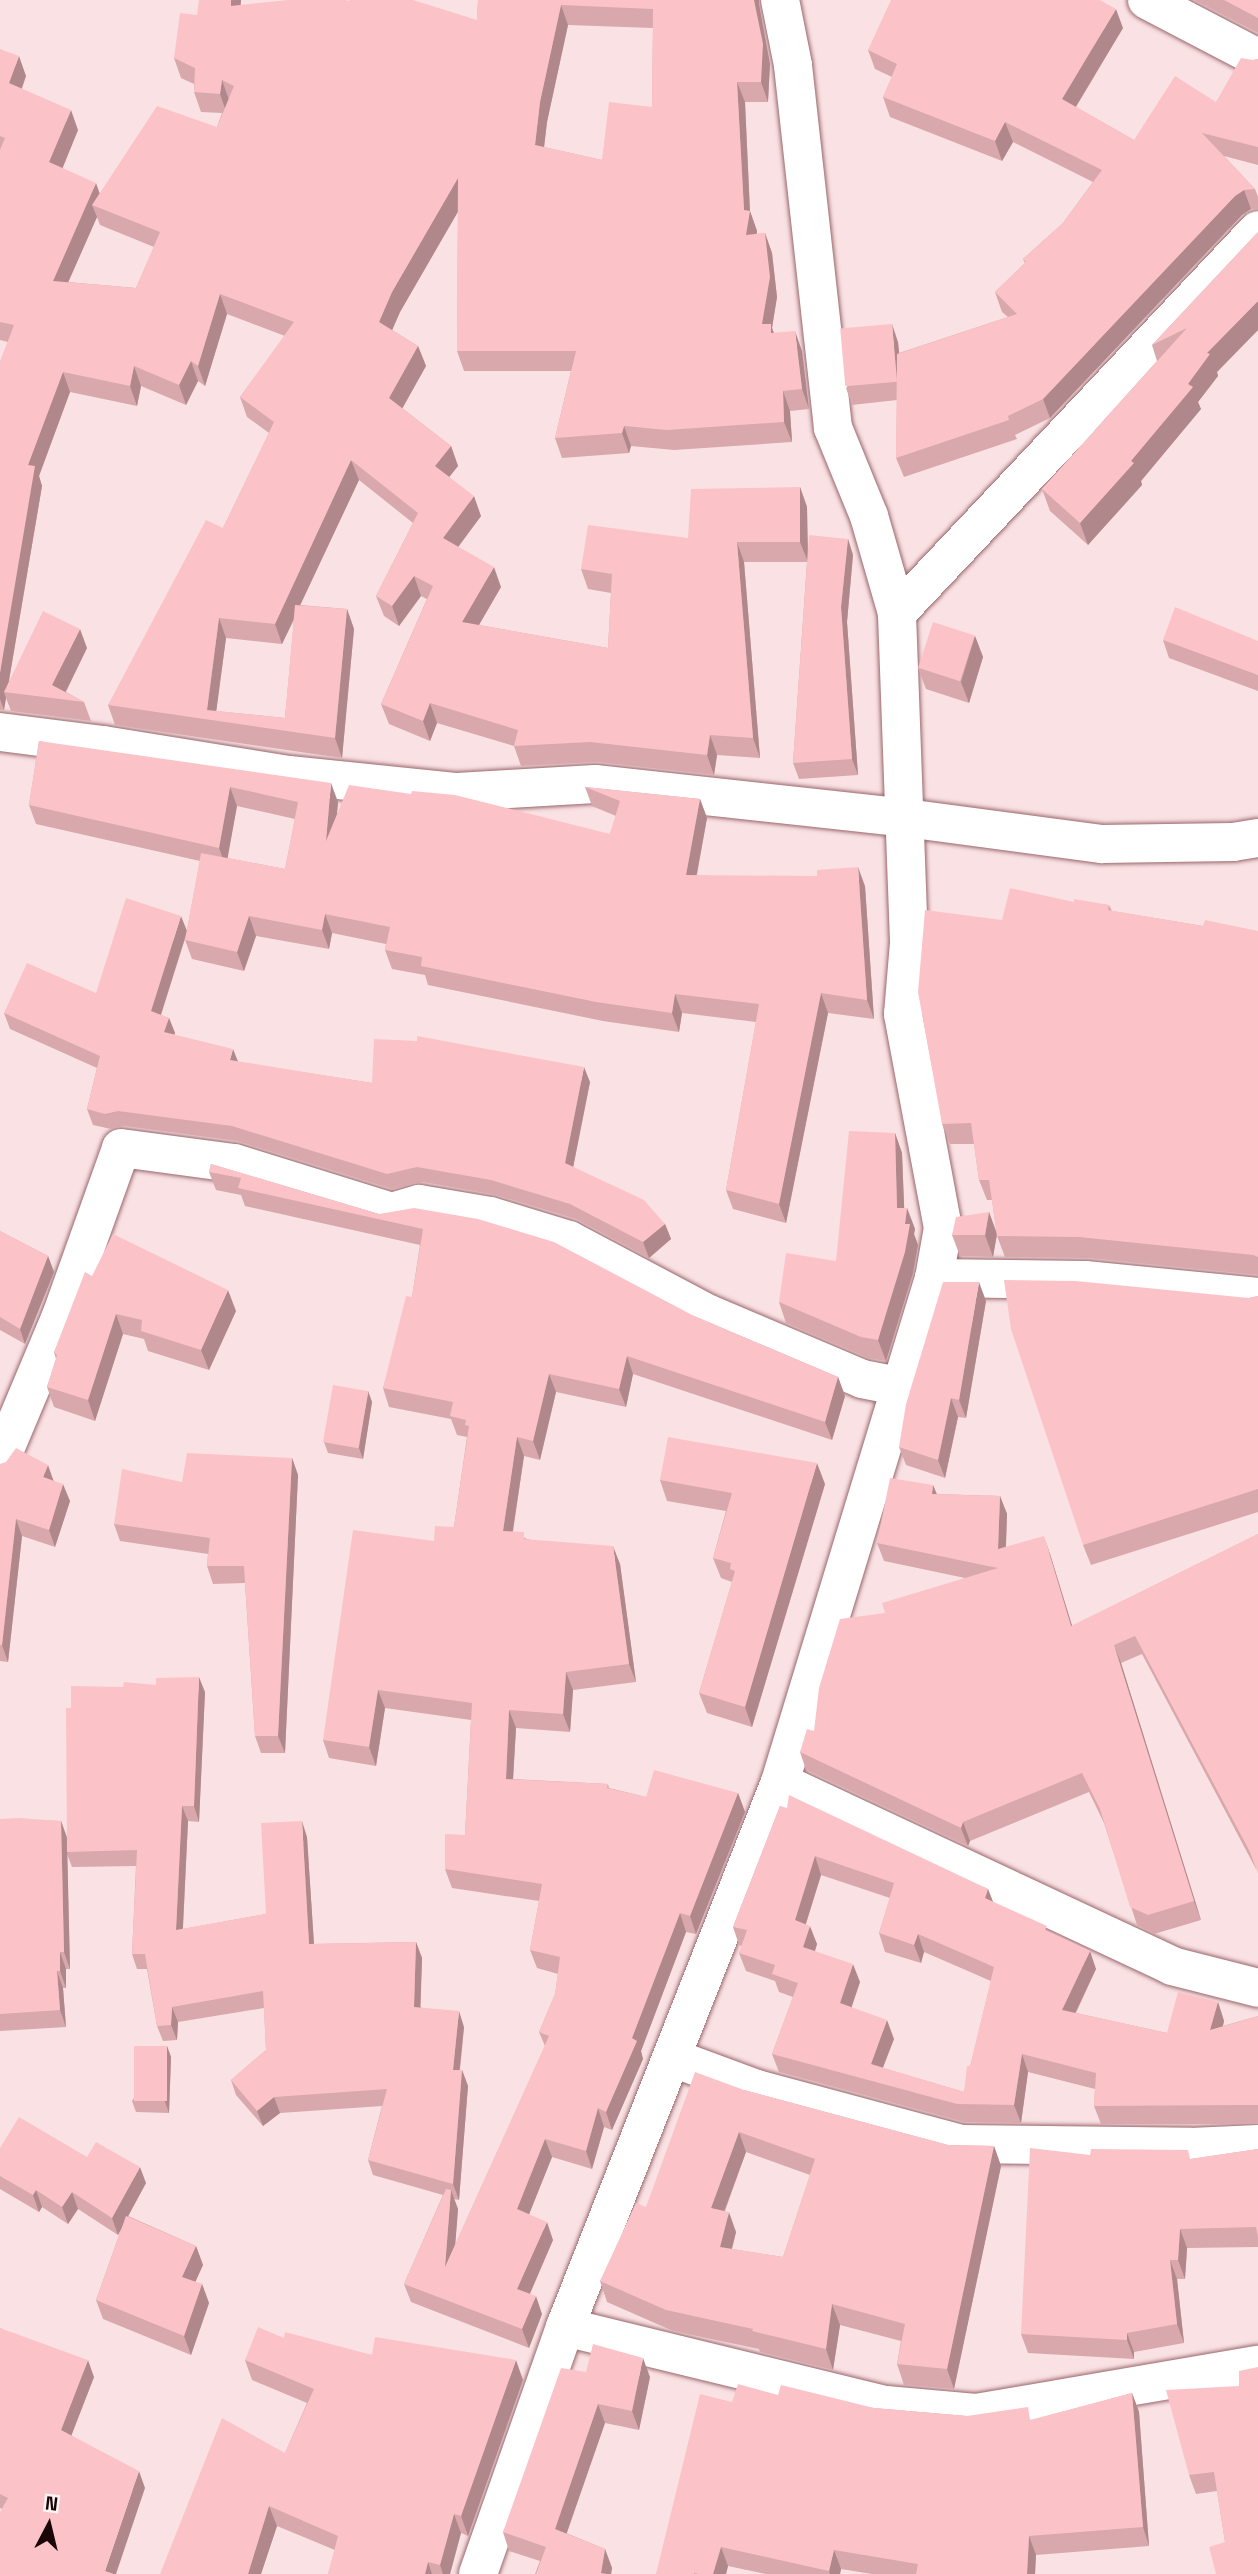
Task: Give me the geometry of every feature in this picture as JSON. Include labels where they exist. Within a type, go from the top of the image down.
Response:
[{"type":"street","points":[[478,2574],[565,2327],[780,1782],[934,1278],[943,1228],[902,1014],[909,942],[897,613],[869,516],[833,428],[793,65],[780,0]]},
{"type":"street","points":[[1147,0],[1258,58]]},
{"type":"street","points":[[897,613],[1258,230]]},
{"type":"street","points":[[0,732],[103,745],[289,775],[444,791],[595,784],[906,818],[1102,844],[1233,842],[1258,838]]},
{"type":"street","points":[[0,1461],[61,1316],[121,1148],[234,1163],[392,1212],[419,1204],[490,1216],[569,1240],[709,1314],[862,1379],[899,1386]]},
{"type":"street","points":[[934,1278],[1110,1282],[1258,1297]]},
{"type":"street","points":[[780,1782],[1172,1966],[1258,1988]]},
{"type":"street","points":[[673,2058],[757,2089],[961,2144],[1191,2147],[1258,2144]]},
{"type":"street","points":[[565,2327],[886,2405],[976,2413],[1258,2365]]},
{"type":"building","points":[[199,0],[231,0],[231,6],[288,0],[413,0],[477,20],[478,0],[754,0],[763,44],[761,82],[737,82],[744,210],[750,211],[746,235],[765,233],[770,277],[762,324],[771,324],[771,333],[795,331],[802,389],[783,391],[784,422],[667,430],[624,426],[622,433],[555,438],[576,351],[457,351],[458,178],[392,292],[379,322],[418,346],[389,398],[451,446],[435,466],[474,496],[443,538],[494,567],[462,622],[608,648],[612,574],[581,569],[588,525],[688,538],[691,489],[800,487],[800,542],[737,542],[753,738],[710,735],[707,755],[590,742],[514,746],[518,730],[430,703],[423,721],[381,704],[433,586],[414,576],[392,606],[376,596],[418,513],[351,460],[275,624],[219,618],[207,710],[285,718],[295,605],[347,609],[335,738],[108,705],[206,520],[223,528],[274,422],[240,397],[294,322],[220,294],[198,366],[191,361],[179,385],[134,366],[130,386],[63,372],[28,465],[35,466],[0,673],[0,362],[14,325],[0,322],[0,150],[5,138],[0,136],[0,49],[19,56],[9,83],[71,110],[49,162],[96,183],[53,281],[136,288],[160,232],[92,205],[157,106],[217,127],[234,86],[222,80],[220,94],[194,92],[195,68],[174,58],[180,13],[197,15]],"holes":[[[561,5],[653,9],[652,107],[609,102],[602,160],[535,145],[540,102]]]},
{"type":"building","points":[[891,0],[1100,0],[1116,9],[1062,99],[1134,140],[1175,76],[1216,102],[1241,58],[1258,59],[1258,147],[1202,133],[1255,189],[1244,190],[1235,196],[1043,399],[1008,416],[1009,420],[896,458],[897,354],[1017,314],[995,292],[1026,262],[1023,259],[1063,223],[1102,170],[1005,122],[995,141],[883,97],[897,64],[868,50]]},
{"type":"building","points":[[1224,0],[1258,0],[1258,18]]},
{"type":"building","points":[[1258,232],[1258,301],[1207,353],[1210,354],[1188,384],[1193,387],[1131,461],[1134,463],[1080,523],[1042,489],[1187,328],[1152,345]]},
{"type":"building","points":[[892,324],[897,382],[845,386],[840,329]]},
{"type":"building","points":[[809,535],[848,539],[841,607],[852,759],[793,763]]},
{"type":"building","points":[[1175,607],[1258,641],[1258,675],[1163,640]]},
{"type":"building","points":[[43,611],[80,629],[52,685],[84,702],[4,692]]},
{"type":"building","points":[[933,622],[975,636],[960,681],[918,668]]},
{"type":"building","points":[[39,741],[331,783],[326,841],[349,785],[411,794],[412,791],[455,795],[610,834],[620,801],[585,787],[700,799],[686,875],[817,876],[817,870],[858,867],[867,1000],[821,993],[779,1204],[726,1190],[759,1004],[675,994],[672,1013],[596,1002],[421,966],[422,957],[385,950],[390,927],[325,914],[322,930],[249,916],[237,952],[185,940],[201,853],[285,869],[298,802],[230,787],[219,848],[29,805]]},
{"type":"building","points":[[1010,888],[1074,902],[1074,899],[1109,905],[1108,910],[1203,926],[1205,920],[1258,931],[1258,1257],[1079,1237],[997,1236],[989,1180],[979,1180],[971,1123],[942,1124],[918,992],[925,910],[1002,920]]},
{"type":"building","points":[[126,898],[181,916],[151,1011],[169,1018],[164,1032],[233,1049],[230,1060],[372,1083],[374,1039],[417,1041],[417,1036],[584,1067],[565,1163],[644,1200],[665,1224],[643,1242],[570,1204],[491,1180],[417,1167],[387,1174],[232,1126],[118,1111],[105,1114],[87,1109],[100,1056],[4,1013],[27,963],[96,993]]},
{"type":"building","points":[[849,1131],[895,1133],[897,1208],[907,1208],[905,1224],[910,1224],[905,1252],[878,1340],[861,1337],[779,1302],[786,1253],[836,1261]]},
{"type":"building","points":[[211,1164],[379,1214],[414,1208],[478,1219],[554,1242],[694,1316],[838,1377],[825,1422],[627,1356],[619,1389],[549,1374],[533,1441],[517,1437],[503,1531],[524,1532],[524,1539],[613,1546],[629,1664],[566,1672],[563,1714],[509,1710],[506,1779],[608,1784],[607,1788],[646,1797],[654,1770],[738,1793],[690,1916],[680,1913],[632,2038],[637,2041],[606,2112],[598,2108],[586,2151],[545,2139],[517,2209],[547,2222],[517,2289],[536,2296],[522,2329],[404,2284],[446,2189],[451,2190],[445,2267],[549,2036],[539,2032],[555,1994],[560,1957],[530,1950],[542,1884],[445,1869],[445,1834],[465,1835],[472,1703],[378,1690],[369,1747],[323,1740],[353,1530],[434,1541],[435,1526],[454,1527],[469,1426],[465,1425],[466,1420],[450,1416],[453,1402],[383,1388],[406,1296],[412,1297],[423,1229],[238,1188],[241,1178],[209,1172]]},
{"type":"building","points":[[989,1212],[985,1235],[952,1235],[956,1217]]},
{"type":"building","points":[[0,1231],[48,1256],[20,1329],[0,1317]]},
{"type":"building","points":[[113,1234],[228,1290],[201,1350],[141,1331],[142,1320],[116,1314],[88,1400],[47,1387],[57,1355],[54,1352],[85,1272],[92,1276]]},
{"type":"building","points":[[1004,1280],[1076,1281],[1249,1298],[1258,1296],[1258,1489],[1083,1545],[1011,1329]]},
{"type":"building","points":[[943,1282],[979,1282],[959,1400],[951,1398],[938,1460],[899,1447],[906,1404]]},
{"type":"building","points":[[333,1385],[368,1391],[358,1448],[323,1442]]},
{"type":"building","points":[[668,1437],[817,1463],[745,1707],[699,1693],[735,1571],[730,1569],[731,1563],[713,1558],[732,1493],[660,1480]]},
{"type":"building","points":[[16,1448],[48,1465],[43,1477],[63,1484],[49,1530],[16,1519],[0,1645],[0,1464],[6,1462]]},
{"type":"building","points":[[187,1453],[292,1458],[278,1736],[255,1736],[244,1566],[207,1566],[210,1538],[114,1524],[122,1469],[182,1482]]},
{"type":"building","points":[[890,1478],[933,1485],[932,1494],[1000,1496],[998,1549],[1044,1536],[1071,1626],[1258,1534],[1258,1874],[1250,1852],[1135,1636],[1114,1645],[1194,1901],[1148,1915],[1130,1907],[1100,1809],[1082,1773],[963,1822],[961,1828],[800,1752],[807,1729],[814,1731],[819,1688],[840,1619],[885,1613],[882,1603],[998,1568],[877,1543]]},
{"type":"building","points":[[199,1677],[194,1806],[182,1806],[176,1930],[266,1914],[261,1823],[302,1821],[309,1944],[416,1942],[414,2007],[459,2011],[453,2070],[462,2070],[453,2184],[368,2160],[387,2089],[274,2097],[257,2111],[231,2080],[266,2050],[263,1991],[172,2007],[171,2025],[157,2026],[145,1954],[132,1954],[137,1850],[67,1852],[66,1708],[71,1708],[71,1686],[123,1687],[124,1682],[156,1685],[156,1678]]},
{"type":"building","points":[[789,1795],[988,1889],[985,1898],[1047,1926],[1045,1930],[1090,1951],[1062,2010],[1167,2033],[1178,1992],[1218,2002],[1210,2030],[1258,2016],[1258,2105],[1094,2106],[1096,2073],[1022,2054],[1014,2105],[957,2104],[772,2054],[798,1983],[772,1974],[775,1965],[739,1953],[747,1930],[733,1927],[780,1806],[787,1808]],"holes":[[[815,1856],[894,1883],[879,1933],[914,1945],[918,1934],[994,1967],[970,2066],[967,2066],[964,2092],[871,2064],[887,2020],[840,2003],[853,1964],[803,1947],[810,1926],[795,1920]]]},
{"type":"building","points":[[0,1819],[61,1821],[64,1952],[60,1952],[60,1971],[57,1971],[60,2010],[0,2014]]},
{"type":"building","points":[[134,2046],[167,2046],[167,2101],[134,2101]]},
{"type":"building","points":[[695,2072],[744,2090],[948,2145],[994,2146],[947,2369],[897,2364],[905,2324],[832,2304],[826,2349],[752,2331],[753,2329],[666,2310],[600,2281],[636,2203],[646,2207]],"holes":[[[739,2132],[815,2159],[783,2257],[720,2247],[729,2212],[711,2208]]]},
{"type":"building","points":[[19,2117],[87,2157],[96,2142],[140,2167],[112,2218],[72,2192],[62,2207],[36,2190],[33,2195],[0,2176],[0,2148]]},
{"type":"building","points":[[1030,2148],[1090,2155],[1091,2149],[1188,2150],[1190,2159],[1258,2149],[1258,2237],[1256,2227],[1180,2229],[1178,2260],[1170,2260],[1177,2324],[1127,2333],[1127,2340],[1021,2334]]},
{"type":"building","points":[[126,2216],[196,2246],[182,2277],[202,2284],[184,2336],[96,2300]]},
{"type":"building","points":[[258,2327],[284,2338],[285,2332],[372,2355],[375,2337],[516,2360],[461,2516],[454,2514],[440,2565],[428,2562],[425,2574],[328,2574],[338,2536],[269,2506],[248,2574],[160,2574],[222,2418],[285,2453],[314,2389],[245,2360]]},
{"type":"building","points":[[0,2328],[88,2360],[61,2430],[139,2471],[105,2571],[114,2574],[0,2574],[0,2512],[8,2498],[0,2494]]},
{"type":"building","points":[[593,2344],[643,2358],[632,2411],[598,2404],[555,2529],[605,2549],[601,2573],[607,2574],[536,2574],[546,2547],[503,2532],[561,2368],[586,2372]]},
{"type":"building","points":[[1258,2367],[1258,2574],[1216,2574],[1209,2547],[1225,2542],[1214,2472],[1189,2475],[1166,2390],[1239,2386],[1239,2371]]},
{"type":"building","points":[[738,2384],[778,2395],[781,2385],[874,2408],[967,2416],[1028,2407],[1030,2420],[1132,2393],[1143,2527],[1029,2536],[1027,2574],[916,2574],[918,2564],[834,2550],[829,2571],[721,2547],[713,2574],[656,2574],[700,2394],[732,2402]]}]
